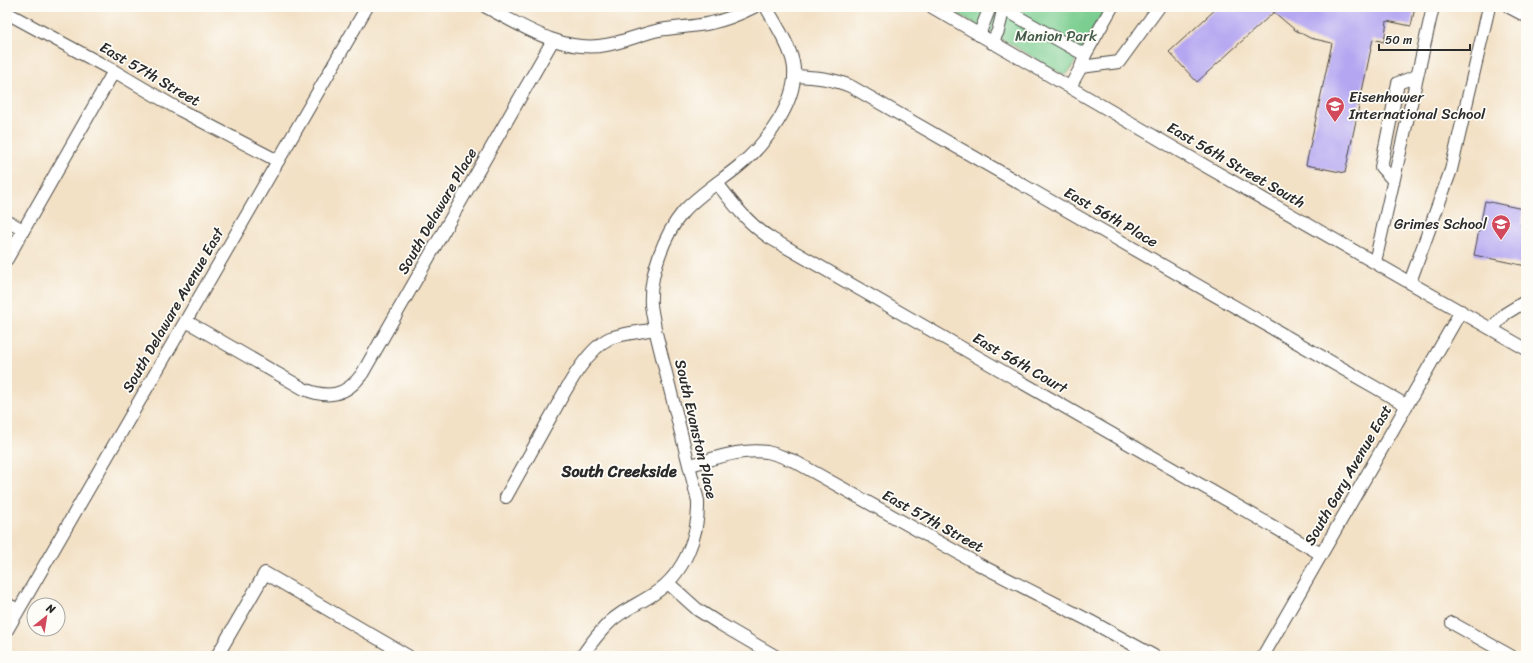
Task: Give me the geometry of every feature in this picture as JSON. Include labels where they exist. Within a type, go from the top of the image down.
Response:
[{"type":"street","name":"South Delaware Avenue East","points":[[7,630],[367,7]]},
{"type":"street","points":[[486,7],[534,33],[553,40],[588,46],[606,45],[660,30],[711,23],[732,17],[754,7]]},
{"type":"street","points":[[766,7],[787,47],[793,62],[794,76]]},
{"type":"street","name":"East 56th Street South","points":[[932,7],[1181,152],[1526,349]]},
{"type":"street","points":[[979,35],[990,7]]},
{"type":"street","points":[[1070,87],[1112,7]]},
{"type":"street","points":[[992,43],[998,31],[1004,8],[1083,61],[1119,62],[1159,7]]},
{"type":"street","points":[[1375,262],[1433,7]]},
{"type":"street","points":[[1410,282],[1451,170],[1489,7]]},
{"type":"street","points":[[1514,8],[1526,16]]},
{"type":"street","name":"East 57th Street","points":[[7,13],[180,110],[278,161]]},
{"type":"street","name":"South Delaware Place","points":[[186,321],[304,389],[317,394],[333,395],[356,382],[362,374],[553,40]]},
{"type":"street","points":[[7,259],[114,72]]},
{"type":"street","name":"South Evanston Place","points":[[582,656],[612,620],[656,593],[668,583],[680,568],[689,551],[696,532],[698,501],[655,329],[651,305],[652,288],[658,260],[667,239],[684,212],[696,199],[741,164],[755,151],[767,136],[785,108],[790,95],[794,76]]},
{"type":"street","name":"East 56th Place","points":[[794,76],[829,79],[852,87],[1406,405]]},
{"type":"street","points":[[1393,180],[1381,167],[1398,83],[1417,76]]},
{"type":"street","name":"East 56th Court","points":[[717,183],[747,220],[760,232],[1321,554]]},
{"type":"street","points":[[7,221],[23,230]]},
{"type":"street","points":[[1492,329],[1505,314],[1526,302]]},
{"type":"street","name":"South Gary Avenue East","points":[[1263,656],[1461,311]]},
{"type":"street","points":[[506,497],[571,382],[588,356],[610,338],[655,329]]},
{"type":"street","name":"East 57th Street","points":[[690,466],[740,452],[767,452],[794,462],[978,564],[1090,621],[1154,656]]},
{"type":"street","points":[[217,656],[265,573],[408,656]]},
{"type":"street","points":[[668,583],[698,610],[775,656]]},
{"type":"street","points":[[7,604],[18,610]]},
{"type":"street","points":[[1452,623],[1512,656]]},
{"type":"green space","name":"Manion Park","points":[[946,7],[1107,7],[1071,69],[1067,74],[1062,74]]},
{"type":"building","name":"Eisenhower International School","points":[[1218,7],[1415,7],[1411,26],[1387,21],[1384,42],[1373,39],[1345,173],[1306,165],[1332,43],[1310,38],[1295,30],[1274,12],[1197,82],[1169,52]]},
{"type":"building","name":"Grimes School","points":[[1485,201],[1523,209],[1521,226],[1526,227],[1526,266],[1474,255]]},
{"type":"place","name":"Eisenhower International School","points":[[1335,123]]},
{"type":"place","name":"Grimes School","points":[[1501,241]]},
{"type":"district","name":"South Creekside","points":[[619,471]]}]
